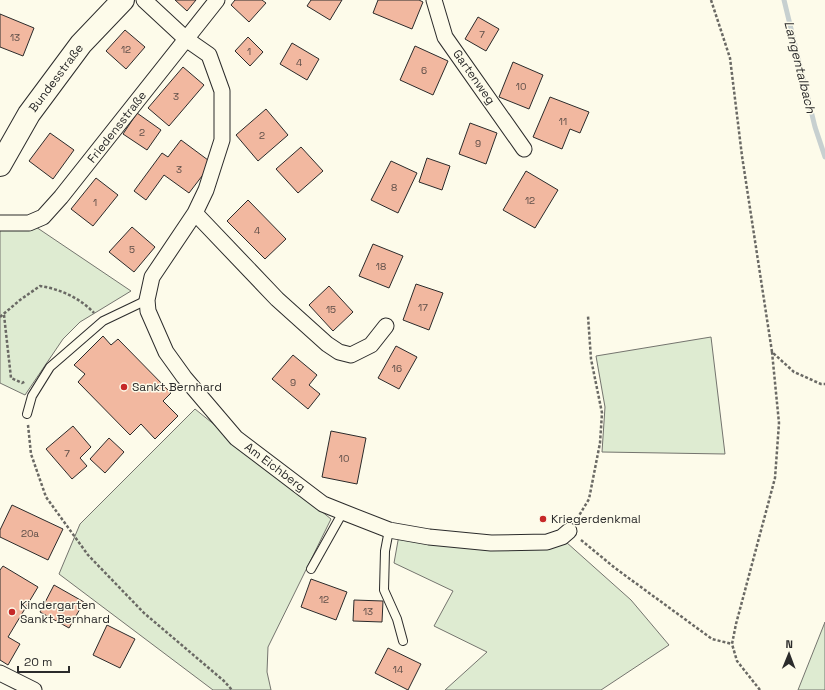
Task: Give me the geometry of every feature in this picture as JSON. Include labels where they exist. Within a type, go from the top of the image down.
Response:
[{"type":"main road","name":"Bundesstraße","points":[[0,165],[29,114],[81,44],[122,0]]},
{"type":"street","name":"Am Eichberg","points":[[144,0],[186,39],[209,55],[222,91],[222,140],[206,190],[195,213],[152,277],[148,300],[148,311],[166,352],[184,377],[236,438],[323,504],[390,530],[429,537],[491,543],[547,542],[562,537],[569,531]]},
{"type":"street","name":"Friedensstraße","points":[[0,223],[29,223],[43,217],[61,197],[217,0]]},
{"type":"street","name":"Gartenweg","points":[[434,0],[445,37],[524,149]]},
{"type":"street","points":[[195,213],[277,299],[327,344],[339,352],[351,355],[371,345],[386,326]]},
{"type":"street","points":[[0,673],[34,690]]},
{"type":"lane","points":[[27,414],[32,396],[50,367],[103,321],[148,300]]},
{"type":"lane","points":[[311,569],[343,512]]},
{"type":"lane","points":[[390,530],[385,551],[384,590],[397,619],[403,641]]},
{"type":"path","points":[[711,0],[730,58],[742,156],[772,352],[779,423],[775,478],[732,644],[737,661],[760,690]]},
{"type":"path","points":[[0,317],[40,286],[55,288],[69,295],[89,308],[103,321]]},
{"type":"path","points":[[4,314],[11,378],[22,383],[50,367]]},
{"type":"path","points":[[588,316],[591,359],[602,413],[600,443],[589,499],[569,531],[615,568],[712,639],[732,644]]},
{"type":"path","points":[[772,352],[794,372],[821,384],[825,384]]},
{"type":"path","points":[[27,414],[31,454],[46,497],[88,555],[144,613],[224,681],[232,690]]},
{"type":"green space","points":[[36,227],[131,291],[80,322],[63,339],[25,395],[0,383],[0,229]]},
{"type":"green space","points":[[711,337],[725,454],[602,452],[605,407],[596,356]]},
{"type":"green space","points":[[195,409],[331,519],[268,647],[267,672],[271,690],[213,690],[59,574],[80,524]]},
{"type":"green space","points":[[399,535],[566,542],[631,600],[669,645],[601,690],[445,690],[487,652],[434,626],[453,591],[394,563]]},
{"type":"green space","points":[[825,622],[825,690],[798,690]]},
{"type":"building","points":[[175,0],[196,0],[187,11]]},
{"type":"building","points":[[235,0],[262,0],[266,3],[249,22],[231,5]]},
{"type":"building","points":[[311,0],[342,0],[330,20],[307,6]]},
{"type":"building","points":[[378,0],[419,0],[423,2],[412,29],[373,13]]},
{"type":"building","points":[[0,14],[34,28],[23,56],[0,47]]},
{"type":"building","points":[[478,17],[499,29],[486,51],[465,39]]},
{"type":"building","points":[[125,30],[145,47],[126,69],[106,51]]},
{"type":"building","points":[[248,37],[263,52],[250,66],[235,51]]},
{"type":"building","points":[[292,43],[319,59],[307,80],[280,64]]},
{"type":"building","points":[[415,46],[448,61],[433,95],[400,80]]},
{"type":"building","points":[[513,62],[543,75],[529,109],[499,97]]},
{"type":"building","points":[[183,67],[204,85],[169,126],[148,108]]},
{"type":"building","points":[[550,97],[589,112],[580,133],[570,129],[562,149],[533,137]]},
{"type":"building","points":[[266,109],[288,135],[258,161],[236,135]]},
{"type":"building","points":[[137,113],[161,130],[147,150],[123,134]]},
{"type":"building","points":[[470,123],[497,133],[486,164],[459,154]]},
{"type":"building","points":[[50,133],[74,150],[53,179],[29,161]]},
{"type":"building","points":[[181,140],[212,163],[189,193],[164,175],[146,200],[134,191],[162,153],[168,157]]},
{"type":"building","points":[[301,147],[323,171],[298,193],[276,169]]},
{"type":"building","points":[[427,158],[450,166],[442,190],[419,182]]},
{"type":"building","points":[[391,161],[417,173],[398,213],[371,200]]},
{"type":"building","points":[[526,171],[558,190],[535,228],[503,210]]},
{"type":"building","points":[[96,178],[118,195],[93,226],[71,209]]},
{"type":"building","points":[[248,200],[286,239],[265,259],[227,221]]},
{"type":"building","points":[[132,227],[155,247],[134,272],[109,252]]},
{"type":"building","points":[[373,244],[403,256],[389,288],[359,276]]},
{"type":"building","points":[[416,284],[443,293],[429,330],[403,320]]},
{"type":"building","points":[[329,286],[353,312],[333,331],[309,305]]},
{"type":"building","name":"Sankt Bernhard","points":[[103,336],[111,345],[118,339],[171,393],[163,401],[178,416],[155,439],[141,424],[130,435],[78,382],[85,374],[74,365]]},
{"type":"building","points":[[396,346],[417,357],[399,389],[378,378]]},
{"type":"building","points":[[293,355],[317,375],[309,385],[320,394],[308,409],[272,379]]},
{"type":"building","points":[[73,426],[91,447],[80,458],[87,466],[72,479],[46,449]]},
{"type":"building","points":[[331,431],[366,438],[357,484],[322,477]]},
{"type":"building","points":[[109,438],[124,452],[105,473],[90,459]]},
{"type":"building","points":[[12,505],[63,529],[48,560],[0,537],[0,530]]},
{"type":"building","name":"Kindergarten Sankt Bernhard","points":[[3,566],[38,587],[8,637],[20,644],[8,665],[0,660],[0,570]]},
{"type":"building","points":[[311,579],[347,592],[336,620],[301,607]]},
{"type":"building","points":[[54,585],[84,602],[69,628],[40,612]]},
{"type":"building","points":[[354,600],[383,601],[382,622],[353,621]]},
{"type":"building","points":[[107,625],[135,639],[120,668],[93,655]]},
{"type":"building","points":[[388,648],[421,664],[408,690],[375,673]]},
{"type":"waterway","name":"Langentalbach","points":[[784,0],[815,127],[825,157]]},
{"type":"place","name":"Sankt Bernhard","points":[[124,387]]},
{"type":"place","name":"Kriegerdenkmal","points":[[543,519]]},
{"type":"place","name":"Kindergarten Sankt Bernhard","points":[[12,612]]}]
